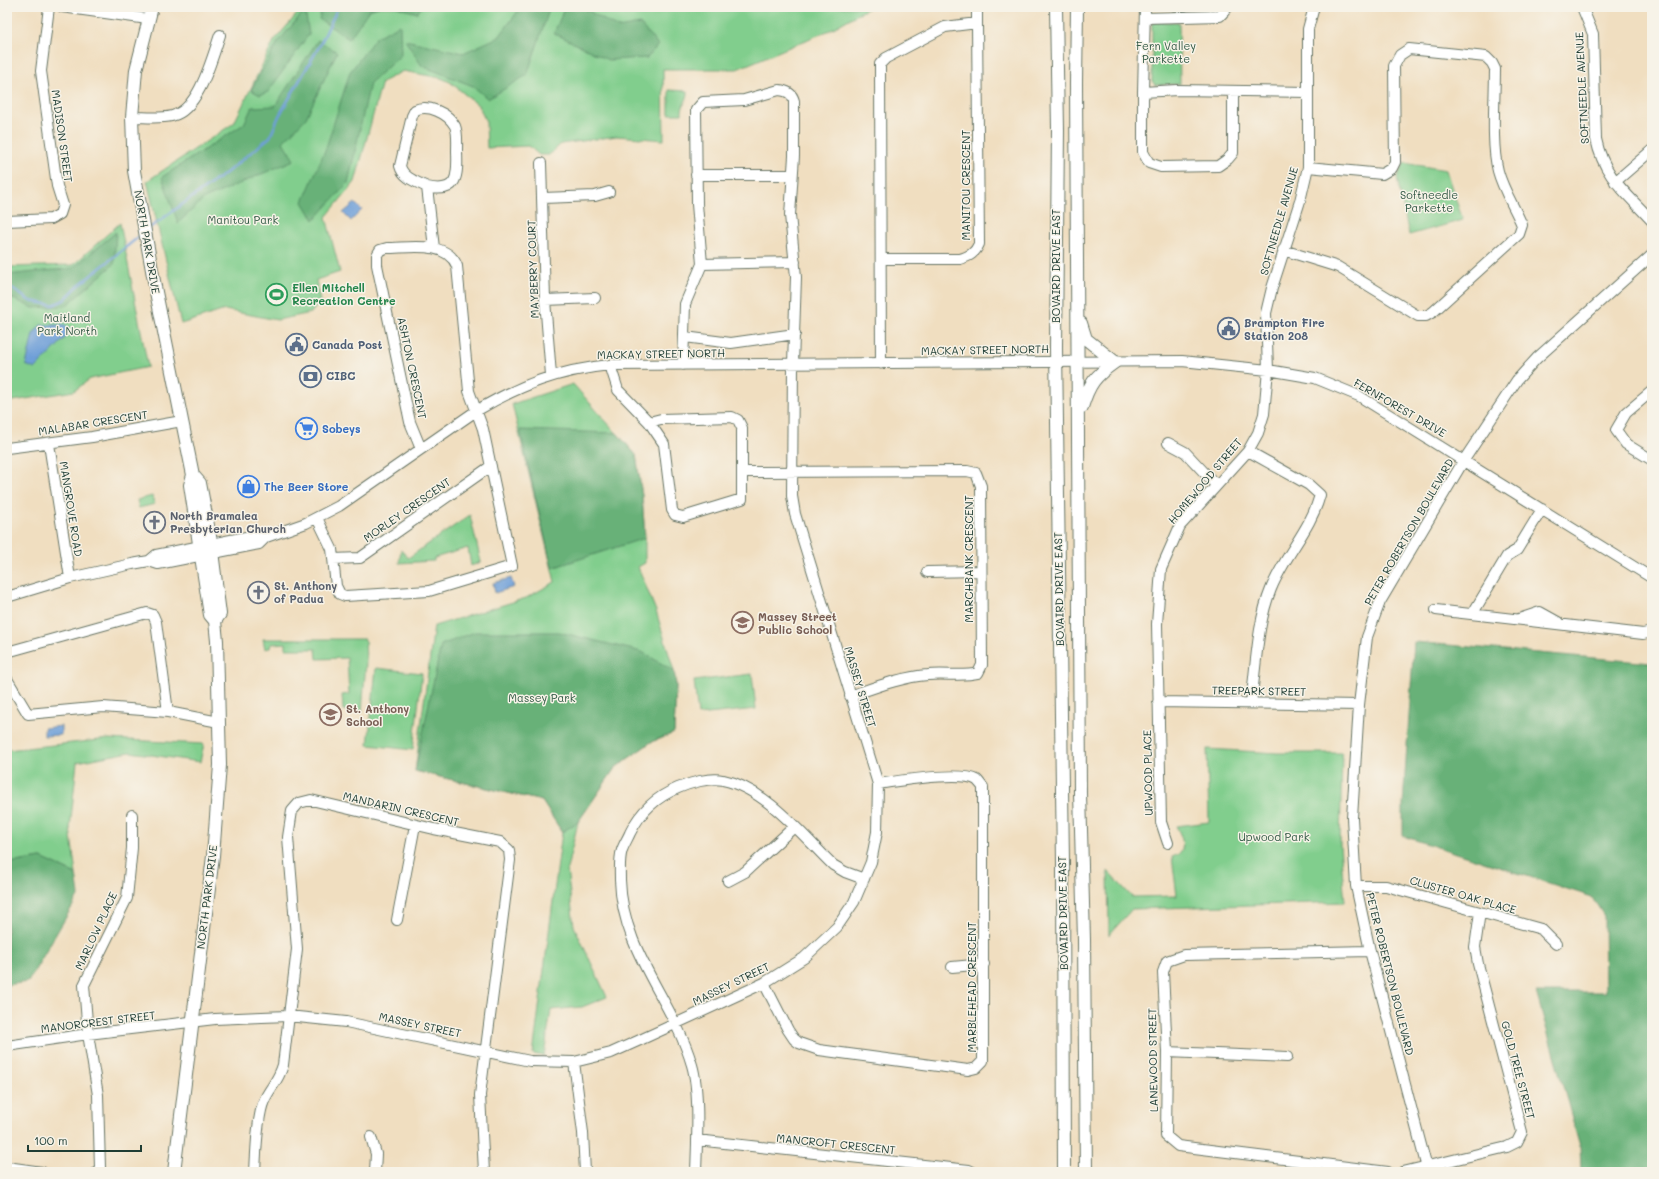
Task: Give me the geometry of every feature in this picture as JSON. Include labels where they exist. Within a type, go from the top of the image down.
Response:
[{"type":"main road","name":"NORTH PARK DRIVE","points":[[152,7],[136,70],[132,117],[134,171],[143,224],[193,475],[200,483],[206,549],[220,614],[215,621],[219,672],[220,766],[213,856],[174,1172]]},
{"type":"main road","name":"BOVAIRD DRIVE EAST","points":[[1056,7],[1058,130],[1056,361],[1063,862],[1064,1172]]},
{"type":"main road","name":"BOVAIRD DRIVE EAST","points":[[1077,7],[1080,794],[1084,932],[1086,1172]]},
{"type":"main road","points":[[1077,312],[1086,339],[1115,362],[1102,371],[1091,382],[1078,420]]},
{"type":"street","name":"MADISON STREET","points":[[7,221],[51,219],[60,214],[63,205],[57,186],[41,71],[49,7]]},
{"type":"street","points":[[62,7],[148,19]]},
{"type":"street","name":"MANITOU CRESCENT","points":[[882,259],[960,259],[972,254],[979,244],[977,7]]},
{"type":"street","points":[[1145,7],[1143,92],[1144,152],[1149,163],[1161,167],[1218,166],[1228,159],[1233,153],[1233,92]]},
{"type":"street","points":[[1144,18],[1220,16],[1228,7]]},
{"type":"street","name":"SOFTNEEDLE AVENUE","points":[[1268,370],[1266,313],[1283,250],[1300,201],[1308,167],[1308,29],[1314,7]]},
{"type":"street","name":"SOFTNEEDLE AVENUE","points":[[1582,7],[1593,34],[1596,139],[1598,152],[1606,170],[1615,182],[1652,221]]},
{"type":"street","points":[[881,364],[882,259],[880,64],[886,58],[945,27],[977,23]]},
{"type":"street","points":[[132,117],[163,117],[182,112],[196,97],[220,35]]},
{"type":"street","points":[[1283,250],[1338,267],[1418,316],[1426,316],[1433,312],[1519,234],[1522,224],[1505,192],[1498,171],[1496,154],[1495,69],[1486,57],[1409,49],[1400,55],[1394,66],[1395,162],[1392,168],[1382,174],[1308,167]]},
{"type":"street","name":"MASSEY STREET","points":[[192,1022],[214,1019],[288,1016],[346,1022],[420,1036],[530,1061],[574,1062],[610,1053],[764,983],[804,958],[837,927],[854,902],[871,862],[877,832],[878,784],[795,514],[792,496],[793,364],[796,277],[790,215],[794,156],[794,101],[789,92],[779,90],[744,100],[707,102],[699,106],[695,116],[696,175]]},
{"type":"street","points":[[1143,92],[1177,90],[1307,92]]},
{"type":"street","points":[[426,107],[433,109],[450,120],[455,126],[457,133],[458,174],[455,181],[448,188],[440,190],[427,187],[406,176],[401,172],[400,166],[412,116],[415,110],[426,107]]},
{"type":"street","points":[[1615,182],[1652,150]]},
{"type":"street","name":"MAYBERRY COURT","points":[[541,163],[545,300],[551,375]]},
{"type":"street","points":[[683,365],[685,304],[702,264],[698,227],[696,175],[792,175]]},
{"type":"street","points":[[427,187],[434,248]]},
{"type":"street","points":[[543,198],[595,196],[609,192]]},
{"type":"street","name":"ASHTON CRESCENT","points":[[421,449],[410,422],[377,265],[377,255],[380,250],[387,248],[434,248],[449,254],[455,260],[457,266],[469,391],[476,411]]},
{"type":"street","name":"PETER ROBERTSON BOULEVARD","points":[[1427,1169],[1370,951],[1356,886],[1352,818],[1359,706],[1367,637],[1380,602],[1464,460],[1506,395],[1527,369],[1652,255]]},
{"type":"street","points":[[702,264],[794,262]]},
{"type":"street","points":[[545,300],[595,298]]},
{"type":"street","points":[[685,337],[731,343],[795,334]]},
{"type":"street","name":"MACKAY STREET NORTH","points":[[7,597],[70,578],[149,561],[156,554],[259,544],[266,537],[317,518],[355,495],[476,411],[517,389],[551,375],[583,368],[610,366],[1078,361]]},
{"type":"street","name":"FERNFOREST DRIVE","points":[[1078,361],[1182,361],[1268,370],[1324,380],[1359,396],[1652,578]]},
{"type":"street","points":[[610,366],[618,390],[649,422],[664,444],[672,510],[675,515],[683,517],[742,499],[742,428],[738,420],[732,417],[677,418],[661,419],[649,422]]},
{"type":"street","name":"HOMEWOOD STREET","points":[[1158,702],[1157,624],[1161,569],[1180,526],[1248,451],[1258,433],[1264,414],[1268,370]]},
{"type":"street","points":[[1652,391],[1626,413],[1616,430],[1626,444],[1652,460]]},
{"type":"street","points":[[317,518],[329,540],[336,586],[340,594],[345,596],[429,591],[512,566],[483,429],[476,411]]},
{"type":"street","name":"MALABAR CRESCENT","points":[[7,448],[49,444],[182,421]]},
{"type":"street","points":[[1168,443],[1185,452],[1216,485]]},
{"type":"street","name":"MANGROVE ROAD","points":[[49,444],[70,578]]},
{"type":"street","points":[[1248,451],[1309,485],[1320,495],[1316,508],[1289,553],[1264,608],[1251,703]]},
{"type":"street","name":"MORLEY CRESCENT","points":[[333,559],[360,558],[491,466]]},
{"type":"street","points":[[742,472],[792,471]]},
{"type":"street","name":"MARCHBANK CRESCENT","points":[[792,471],[967,471],[976,473],[981,486],[980,571],[982,665],[978,674],[929,675],[903,678],[850,696]]},
{"type":"street","points":[[1473,613],[1507,556],[1517,550],[1542,509]]},
{"type":"street","points":[[927,572],[980,571]]},
{"type":"street","points":[[1436,610],[1473,613],[1516,620],[1643,634],[1652,632]]},
{"type":"street","points":[[7,652],[147,613],[153,615],[156,622],[168,712]]},
{"type":"street","points":[[7,679],[28,714],[103,707],[168,712],[219,722]]},
{"type":"street","name":"TREEPARK STREET","points":[[1158,702],[1359,706]]},
{"type":"street","name":"UPWOOD PLACE","points":[[1158,702],[1161,822],[1168,843]]},
{"type":"street","name":"MARBLEHEAD CRESCENT","points":[[764,983],[788,1030],[799,1044],[819,1050],[968,1070],[976,1068],[984,1061],[983,787],[977,780],[966,777],[917,778],[878,784]]},
{"type":"street","points":[[696,1172],[697,1140],[693,1067],[675,1024],[653,984],[632,939],[624,914],[620,888],[622,850],[638,817],[654,802],[672,790],[687,785],[722,780],[753,791],[769,802],[833,865],[845,872],[864,878]]},
{"type":"street","name":"MANDARIN CRESCENT","points":[[288,1016],[297,949],[288,837],[292,811],[299,804],[311,800],[415,825],[500,842],[509,850],[510,860],[485,1051]]},
{"type":"street","name":"MARLOW PLACE","points":[[97,1172],[100,1168],[98,1095],[88,1034],[84,985],[127,898],[132,848],[132,815]]},
{"type":"street","points":[[397,920],[415,825]]},
{"type":"street","points":[[728,881],[745,872],[794,827]]},
{"type":"street","name":"CLUSTER OAK PLACE","points":[[1356,886],[1386,886],[1541,929],[1556,944]]},
{"type":"street","name":"GOLD TREE STREET","points":[[1427,1169],[1507,1147],[1517,1142],[1522,1132],[1478,964],[1475,947],[1480,912]]},
{"type":"street","name":"LANEWOOD STREET","points":[[1370,951],[1184,955],[1167,961],[1163,972],[1167,1052],[1166,1136],[1178,1146],[1388,1172]]},
{"type":"street","points":[[952,967],[984,964]]},
{"type":"street","points":[[255,1172],[256,1144],[264,1101],[279,1078],[281,1072],[288,1016]]},
{"type":"street","name":"MANORCREST STREET","points":[[7,1046],[88,1034],[192,1022]]},
{"type":"street","points":[[484,1172],[480,1095],[485,1051]]},
{"type":"street","points":[[1167,1052],[1287,1057]]},
{"type":"street","points":[[574,1062],[583,1133],[585,1172]]},
{"type":"street","points":[[371,1137],[376,1154],[375,1172]]},
{"type":"street","name":"MANCROFT CRESCENT","points":[[697,1140],[969,1170],[973,1172]]},
{"type":"street","points":[[7,1167],[42,1172]]},
{"type":"street","points":[[1403,1172],[1427,1169]]},
{"type":"green space","name":"Manitou Park","points":[[303,7],[870,7],[830,30],[737,69],[663,69],[664,140],[617,136],[561,144],[549,155],[539,155],[529,146],[487,148],[486,122],[479,106],[450,82],[441,78],[403,71],[382,82],[355,182],[326,217],[340,272],[316,280],[320,302],[311,313],[277,320],[225,310],[181,324],[147,181],[234,123],[274,41]]},
{"type":"green space","points":[[322,7],[379,7],[369,10],[349,39],[319,19]]},
{"type":"green space","points":[[397,7],[422,7],[417,13]]},
{"type":"green space","points":[[521,7],[550,7],[527,75],[488,99],[473,86],[422,66],[405,40],[463,53],[499,37]]},
{"type":"green space","points":[[565,7],[582,7],[618,28],[640,24],[658,45],[647,58],[608,60],[554,33]]},
{"type":"green space","points":[[305,10],[309,34],[268,92],[260,95],[251,90],[278,42]]},
{"type":"green space","name":"Fern Valley Parkette","points":[[1156,22],[1179,22],[1180,84],[1155,85],[1152,81],[1152,24]]},
{"type":"green space","points":[[400,25],[401,55],[370,83],[348,183],[314,220],[303,202],[326,148],[350,72],[376,37]]},
{"type":"green space","points":[[318,40],[337,52],[306,118],[283,142],[294,160],[204,199],[178,223],[162,177],[244,124],[252,107],[275,106]]},
{"type":"green space","points":[[669,90],[688,91],[682,114],[669,114]]},
{"type":"green space","name":"Softneedle Parkette","points":[[1404,163],[1446,170],[1463,220],[1409,235],[1397,178]]},
{"type":"green space","name":"Maitland Park North","points":[[120,223],[148,367],[90,379],[74,391],[7,402],[7,267],[73,265]]},
{"type":"green space","points":[[116,232],[114,264],[66,306],[33,308],[7,296],[7,275],[73,268]]},
{"type":"green space","name":"Massey Park","points":[[573,384],[636,455],[642,496],[645,538],[645,563],[638,567],[656,611],[674,671],[676,685],[674,733],[651,742],[615,768],[578,822],[567,869],[574,926],[607,997],[582,1007],[551,1010],[544,1056],[533,1054],[562,832],[542,801],[415,771],[434,626],[526,598],[555,582],[512,404]]},
{"type":"green space","points":[[520,430],[617,433],[636,455],[642,496],[645,538],[552,568]]},
{"type":"green space","points":[[152,496],[155,504],[139,508],[137,500]]},
{"type":"green space","points":[[470,515],[481,562],[471,566],[468,548],[434,558],[434,561],[399,563],[401,550],[408,558]]},
{"type":"green space","points":[[475,632],[559,632],[642,652],[674,671],[676,685],[674,733],[651,742],[615,768],[578,822],[562,832],[542,801],[415,771],[441,645]]},
{"type":"green space","points":[[263,639],[365,639],[366,662],[362,712],[343,710],[342,695],[349,694],[347,658],[317,659],[316,649],[286,649],[286,643],[271,644],[270,648],[265,649]]},
{"type":"green space","points":[[1414,642],[1652,663],[1652,1172],[1581,1172],[1580,1146],[1536,992],[1605,992],[1604,916],[1592,897],[1403,836],[1403,804]]},
{"type":"green space","points":[[376,668],[422,673],[413,750],[368,745]]},
{"type":"green space","points":[[752,674],[756,709],[698,715],[694,681]]},
{"type":"green space","points":[[109,739],[204,744],[200,762],[130,752],[77,762],[70,828],[76,874],[41,858],[10,863],[7,861],[7,750]]},
{"type":"green space","name":"Upwood Park","points":[[1207,749],[1278,753],[1342,753],[1340,845],[1345,902],[1132,909],[1109,935],[1108,871],[1132,897],[1177,896],[1172,857],[1181,852],[1183,844],[1176,826],[1209,822]]},
{"type":"green space","points":[[41,858],[76,874],[79,895],[28,982],[7,985],[7,861],[10,863]]},
{"type":"water","points":[[355,203],[362,210],[351,221],[343,213]]},
{"type":"water","points":[[41,325],[65,325],[70,330],[66,337],[35,369],[26,365],[33,334]]},
{"type":"water","points":[[511,578],[514,587],[495,593],[493,583]]},
{"type":"water","points":[[61,726],[61,735],[44,736],[44,728]]},
{"type":"waterway","points":[[148,229],[226,173],[270,137],[279,116],[320,45],[338,7]]},
{"type":"waterway","points":[[7,285],[30,301],[53,305],[64,300],[79,285],[141,235]]},
{"type":"place","name":"Ellen Mitchell Recreation Centre","points":[[276,294]]},
{"type":"place","name":"Brampton Fire Station 208","points":[[1228,329]]},
{"type":"place","name":"Canada Post","points":[[296,345]]},
{"type":"place","name":"CIBC","points":[[311,376]]},
{"type":"place","name":"Sobeys","points":[[307,429]]},
{"type":"place","name":"The Beer Store","points":[[249,487]]},
{"type":"place","name":"North Bramalea Presbyterian Church","points":[[155,522]]},
{"type":"place","name":"St. Anthony of Padua","points":[[259,592]]},
{"type":"place","name":"Massey Street Public School","points":[[742,623]]},
{"type":"place","name":"St. Anthony School","points":[[330,715]]}]
